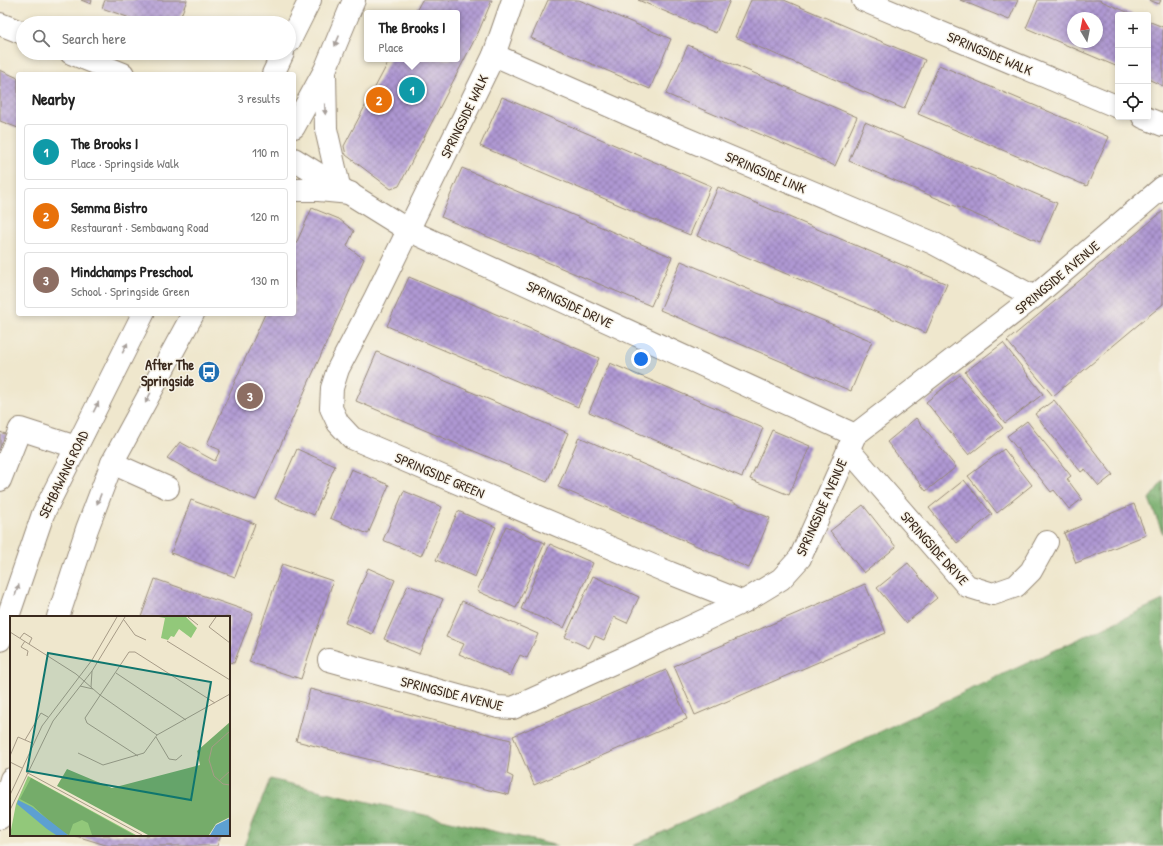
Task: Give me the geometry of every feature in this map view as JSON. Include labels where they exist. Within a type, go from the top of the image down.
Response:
[{"type":"street","points":[[296,28],[310,0]]},
{"type":"street","points":[[296,123],[325,70],[354,0]]},
{"type":"street","name":"SPRINGSIDE WALK","points":[[408,230],[494,55],[513,0]]},
{"type":"street","name":"SPRINGSIDE WALK","points":[[863,0],[1115,106]]},
{"type":"street","points":[[0,24],[16,30]]},
{"type":"street","name":"SPRINGSIDE LINK","points":[[494,55],[638,118],[933,243],[1034,297]]},
{"type":"street","points":[[88,60],[118,72]]},
{"type":"street","points":[[274,72],[280,60]]},
{"type":"street","points":[[296,190],[344,190],[326,129],[325,70]]},
{"type":"street","points":[[1150,120],[1163,125]]},
{"type":"street","name":"SPRINGSIDE DRIVE","points":[[296,160],[408,230],[851,442],[967,586],[993,594],[1016,586],[1031,571],[1047,542]]},
{"type":"street","name":"SPRINGSIDE AVENUE","points":[[329,660],[498,707],[513,708],[743,602],[781,579],[800,558],[851,442],[1034,297],[1163,187]]},
{"type":"street","name":"SPRINGSIDE GREEN","points":[[408,230],[338,369],[332,388],[331,408],[338,423],[352,438],[656,567],[743,602]]},
{"type":"street","name":"SEMBAWANG ROAD","points":[[0,640],[42,514],[142,316]]},
{"type":"street","points":[[58,616],[87,529],[112,463],[192,316]]},
{"type":"street","points":[[0,480],[20,429],[76,448]]},
{"type":"street","points":[[112,463],[168,488]]},
{"type":"street","points":[[0,818],[10,783]]},
{"type":"green space","points":[[1163,481],[1163,534],[1149,499]]},
{"type":"green space","points":[[1163,600],[1163,846],[633,846]]},
{"type":"green space","points":[[270,779],[558,846],[244,846]]},
{"type":"building","points":[[81,0],[92,0],[91,4]]},
{"type":"building","points":[[105,0],[187,0],[181,16],[124,16],[102,8]]},
{"type":"building","points":[[422,0],[492,0],[478,33],[399,186],[391,189],[346,155],[344,146],[388,62],[460,62],[460,10],[417,10]]},
{"type":"building","points":[[548,0],[579,0],[671,39],[650,89],[531,38]]},
{"type":"building","points":[[638,0],[730,0],[716,33]]},
{"type":"building","points":[[751,0],[784,0],[925,60],[904,109],[735,37]]},
{"type":"building","points":[[960,0],[1018,0],[1009,20]]},
{"type":"building","points":[[1038,0],[1099,0],[1127,12],[1115,12],[1115,66],[1073,48],[1103,48],[1103,12],[1067,12],[1067,45],[1026,28]]},
{"type":"building","points":[[1149,0],[1161,0],[1159,4]]},
{"type":"building","points":[[1151,22],[1163,27],[1163,86],[1151,80]]},
{"type":"building","points":[[688,45],[857,117],[835,166],[666,94]]},
{"type":"building","points":[[939,65],[1109,137],[1087,186],[918,114]]},
{"type":"building","points":[[0,70],[16,77],[16,127],[0,121]]},
{"type":"building","points":[[502,97],[711,186],[690,235],[480,146]]},
{"type":"building","points":[[865,122],[1057,203],[1040,242],[849,161]]},
{"type":"building","points":[[462,168],[672,257],[651,306],[441,217]]},
{"type":"building","points":[[718,187],[947,284],[926,333],[697,236]]},
{"type":"building","points":[[312,208],[339,219],[354,231],[347,246],[364,259],[256,500],[207,480],[167,458],[180,442],[215,461],[220,450],[207,444],[264,316],[296,316],[296,244]]},
{"type":"building","points":[[1163,211],[1163,304],[1053,396],[1007,341]]},
{"type":"building","points":[[681,261],[872,341],[851,391],[660,310]]},
{"type":"building","points":[[409,277],[599,358],[578,407],[387,326]]},
{"type":"building","points":[[1003,343],[1043,394],[1005,423],[965,372]]},
{"type":"building","points":[[377,352],[568,433],[547,482],[356,401]]},
{"type":"building","points":[[610,363],[763,428],[742,477],[589,412]]},
{"type":"building","points":[[960,375],[1003,428],[969,455],[926,402]]},
{"type":"building","points":[[1054,400],[1113,475],[1099,486],[1085,469],[1081,472],[1035,414]]},
{"type":"building","points":[[916,418],[956,467],[926,491],[887,442]]},
{"type":"building","points":[[1027,421],[1071,476],[1067,479],[1082,499],[1069,509],[1054,490],[1051,492],[1007,436]]},
{"type":"building","points":[[772,430],[810,446],[789,495],[750,479]]},
{"type":"building","points":[[0,432],[8,435],[0,456]]},
{"type":"building","points":[[579,437],[770,518],[749,568],[558,487]]},
{"type":"building","points":[[297,449],[335,466],[314,515],[275,499]]},
{"type":"building","points":[[1004,449],[1032,485],[997,513],[968,476]]},
{"type":"building","points":[[351,469],[389,485],[368,534],[330,518]]},
{"type":"building","points":[[964,480],[992,514],[957,543],[929,508]]},
{"type":"building","points":[[404,491],[442,507],[421,556],[383,540]]},
{"type":"building","points":[[191,500],[255,524],[235,577],[171,553]]},
{"type":"building","points":[[1134,504],[1146,535],[1076,563],[1064,533]]},
{"type":"building","points":[[863,505],[896,547],[864,573],[830,531]]},
{"type":"building","points":[[458,511],[496,527],[475,577],[436,560]]},
{"type":"building","points":[[506,526],[545,543],[516,608],[477,591]]},
{"type":"building","points":[[550,544],[593,563],[564,628],[521,609]]},
{"type":"building","points":[[908,563],[937,598],[906,623],[877,588]]},
{"type":"building","points":[[282,564],[333,581],[301,679],[249,662]]},
{"type":"building","points":[[368,568],[395,580],[372,634],[345,623]]},
{"type":"building","points":[[593,576],[639,597],[627,623],[614,617],[604,640],[595,636],[589,648],[565,637]]},
{"type":"building","points":[[155,579],[253,613],[234,663],[230,662],[230,616],[141,616]]},
{"type":"building","points":[[865,584],[886,633],[695,715],[674,666]]},
{"type":"building","points":[[408,585],[443,599],[419,654],[384,639]]},
{"type":"building","points":[[462,601],[538,634],[527,658],[520,655],[510,676],[459,654],[464,644],[446,637]]},
{"type":"building","points":[[666,670],[687,719],[534,785],[513,736]]},
{"type":"building","points":[[310,689],[511,740],[507,774],[513,777],[509,795],[296,741]]},
{"type":"building","points":[[76,836],[221,836],[217,846],[109,846]]},
{"type":"place","name":"The Brooks I","points":[[412,90]]},
{"type":"place","name":"Semma Bistro","points":[[379,100]]},
{"type":"place","name":"After The Springside","points":[[209,372]]},
{"type":"place","name":"Mindchamps Preschool","points":[[250,396]]}]
